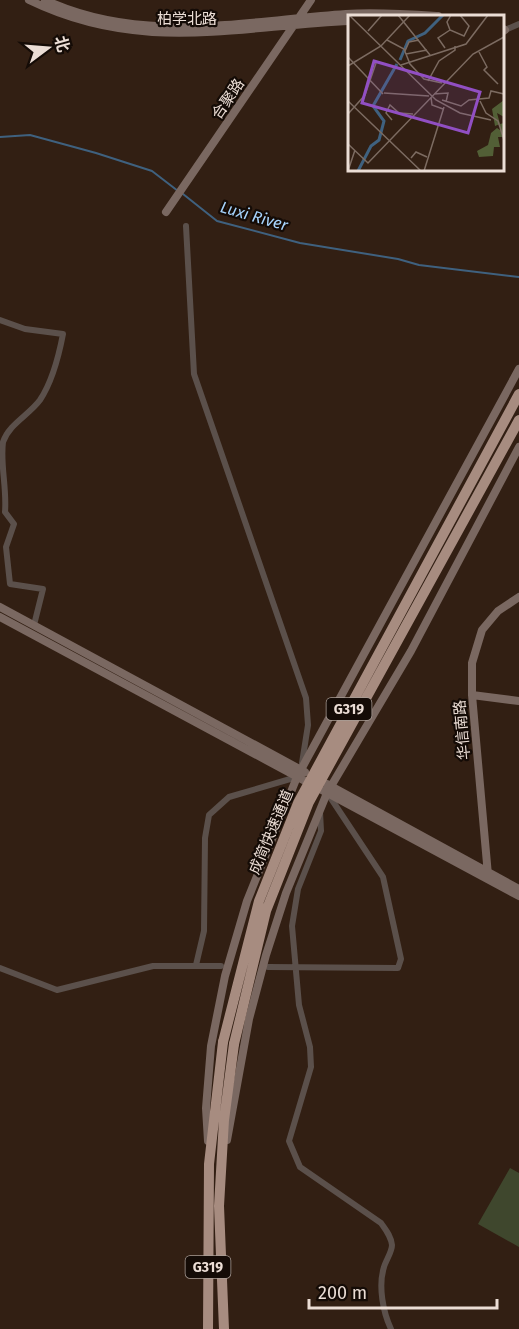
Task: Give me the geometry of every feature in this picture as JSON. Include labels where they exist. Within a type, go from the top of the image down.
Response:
[{"type":"highway","name":"成简快速通道","points":[[224,1329],[209,1164],[229,1043],[259,901],[288,825],[519,394]]},
{"type":"highway","name":"成简快速通道","points":[[208,1329],[214,1206],[220,1182],[229,1043],[266,911],[309,802],[519,420]]},
{"type":"street","name":"柏学北路","points":[[29,0],[88,22],[144,33],[211,34],[348,17]]},
{"type":"street","name":"柏学北路","points":[[45,0],[96,18],[149,27],[348,21]]},
{"type":"street","name":"合聚路","points":[[166,212],[312,0]]},
{"type":"street","name":"柏学北路","points":[[361,15],[377,13],[418,15]]},
{"type":"street","points":[[504,30],[519,24]]},
{"type":"street","points":[[186,226],[194,374],[306,698],[308,725],[299,773]]},
{"type":"street","points":[[0,320],[25,329],[63,334],[49,384],[39,401],[18,421],[3,441],[0,468],[6,489],[5,512],[14,524],[6,547],[10,584],[43,589],[34,625]]},
{"type":"street","points":[[209,1164],[206,1108],[209,1067],[225,976],[247,901],[299,773],[519,369]]},
{"type":"street","points":[[220,1182],[249,1019],[266,955],[286,893],[328,789],[411,651],[519,447]]},
{"type":"street","name":"华信南路","points":[[488,875],[472,696],[472,663],[478,636],[498,611],[519,597]]},
{"type":"street","points":[[0,606],[328,789],[488,875],[519,889]]},
{"type":"street","points":[[0,617],[299,773]]},
{"type":"street","points":[[472,696],[519,701]]},
{"type":"street","points":[[196,965],[204,931],[205,838],[209,815],[229,797],[299,773]]},
{"type":"street","points":[[268,967],[398,968],[400,966],[401,959],[386,884],[328,789]]},
{"type":"street","points":[[320,810],[321,831],[298,889],[294,911],[294,967],[311,1067],[289,1141],[293,1156],[300,1167],[381,1223],[389,1234],[392,1246],[383,1270],[382,1293],[386,1318],[391,1329]]},
{"type":"street","points":[[488,875],[519,896]]},
{"type":"street","points":[[0,968],[57,990],[153,966],[222,966]]},
{"type":"green space","points":[[510,1168],[519,1173],[519,1247],[478,1224]]},
{"type":"waterway","name":"Luxi River","points":[[0,137],[30,135],[96,153],[152,171],[178,191]]},
{"type":"waterway","name":"Luxi River","points":[[183,194],[217,221],[300,243],[398,259],[419,265],[519,277]]}]
